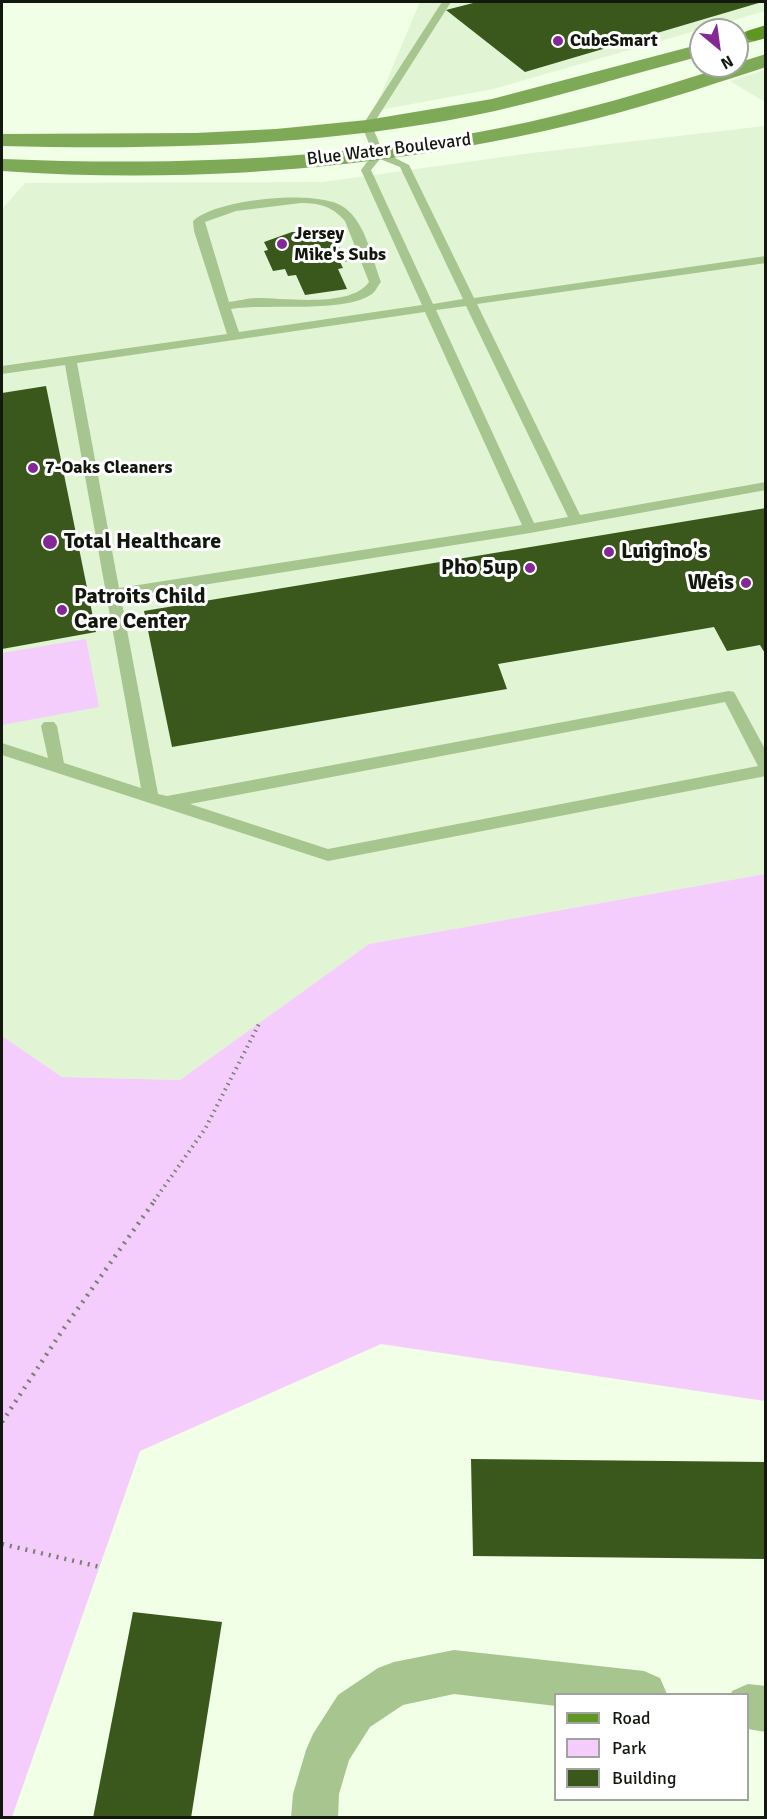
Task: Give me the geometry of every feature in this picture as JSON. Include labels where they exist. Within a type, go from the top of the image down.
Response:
[{"type":"street","name":"Blue Water Boulevard","points":[[2,140],[276,135],[367,126],[494,105],[689,53]]},
{"type":"street","name":"Blue Water Boulevard","points":[[2,165],[66,168],[204,167],[378,154],[478,138],[569,119],[648,99],[765,60]]},
{"type":"street","points":[[314,1818],[316,1794],[329,1750],[354,1711],[394,1684],[454,1672],[627,1693]]},
{"type":"street","points":[[749,1707],[765,1709]]},
{"type":"lane","points":[[446,2],[367,126],[378,154],[404,165],[576,520]]},
{"type":"lane","points":[[378,154],[366,170],[530,528]]},
{"type":"lane","points":[[225,306],[259,302],[306,304],[354,297],[366,294],[373,289],[375,282],[351,222],[344,212],[329,204],[311,200],[293,201],[219,210],[206,215],[199,221],[200,231],[234,336]]},
{"type":"lane","points":[[2,370],[765,259]]},
{"type":"lane","points":[[70,360],[114,594],[158,800]]},
{"type":"lane","points":[[114,594],[530,528],[765,486]]},
{"type":"lane","points":[[2,749],[158,800],[328,855],[765,768],[729,696],[158,800]]},
{"type":"lane","points":[[49,726],[57,767]]},
{"type":"path","points":[[2,1422],[62,1331],[205,1129],[259,1024]]},
{"type":"path","points":[[2,1544],[100,1567]]},
{"type":"shaded area","points":[[420,2],[765,2],[765,11],[741,18],[689,18],[689,33],[493,89],[374,111]]},
{"type":"shaded area","points":[[765,70],[765,102],[730,81],[749,78],[749,75]]},
{"type":"shaded area","points":[[765,126],[765,874],[369,944],[180,1080],[62,1077],[2,1036],[2,209],[25,183],[323,182],[532,153]]},
{"type":"green space","points":[[86,639],[99,707],[2,725],[2,653]]},
{"type":"green space","points":[[765,874],[765,1401],[381,1344],[140,1451],[12,1817],[2,1817],[2,1036],[62,1077],[180,1080],[369,944]]},
{"type":"building","name":"CubeSmart","points":[[477,2],[762,2],[708,18],[689,18],[689,24],[525,72],[446,10]]},
{"type":"building","points":[[292,232],[327,233],[331,242],[340,248],[349,261],[340,262],[343,268],[338,269],[347,289],[305,295],[296,275],[288,276],[285,269],[273,271],[264,251],[268,250],[264,242]]},
{"type":"building","points":[[46,386],[96,632],[2,649],[2,393]]},
{"type":"building","points":[[766,508],[766,655],[760,645],[727,651],[714,627],[498,664],[507,689],[172,747],[144,611]]},
{"type":"building","points":[[471,1459],[766,1462],[766,1559],[473,1556]]},
{"type":"building","points":[[133,1612],[222,1622],[191,1818],[93,1818]]},
{"type":"place","name":"CubeSmart","points":[[558,41]]},
{"type":"place","name":"Jersey Mike's Subs","points":[[282,244]]},
{"type":"place","name":"7-Oaks Cleaners","points":[[33,468]]},
{"type":"place","name":"Total Healthcare","points":[[50,542]]},
{"type":"place","name":"Luigino's","points":[[609,552]]},
{"type":"place","name":"Pho 5up","points":[[530,568]]},
{"type":"place","name":"Weis","points":[[746,583]]},
{"type":"place","name":"Patroits Child Care Center","points":[[62,610]]}]
